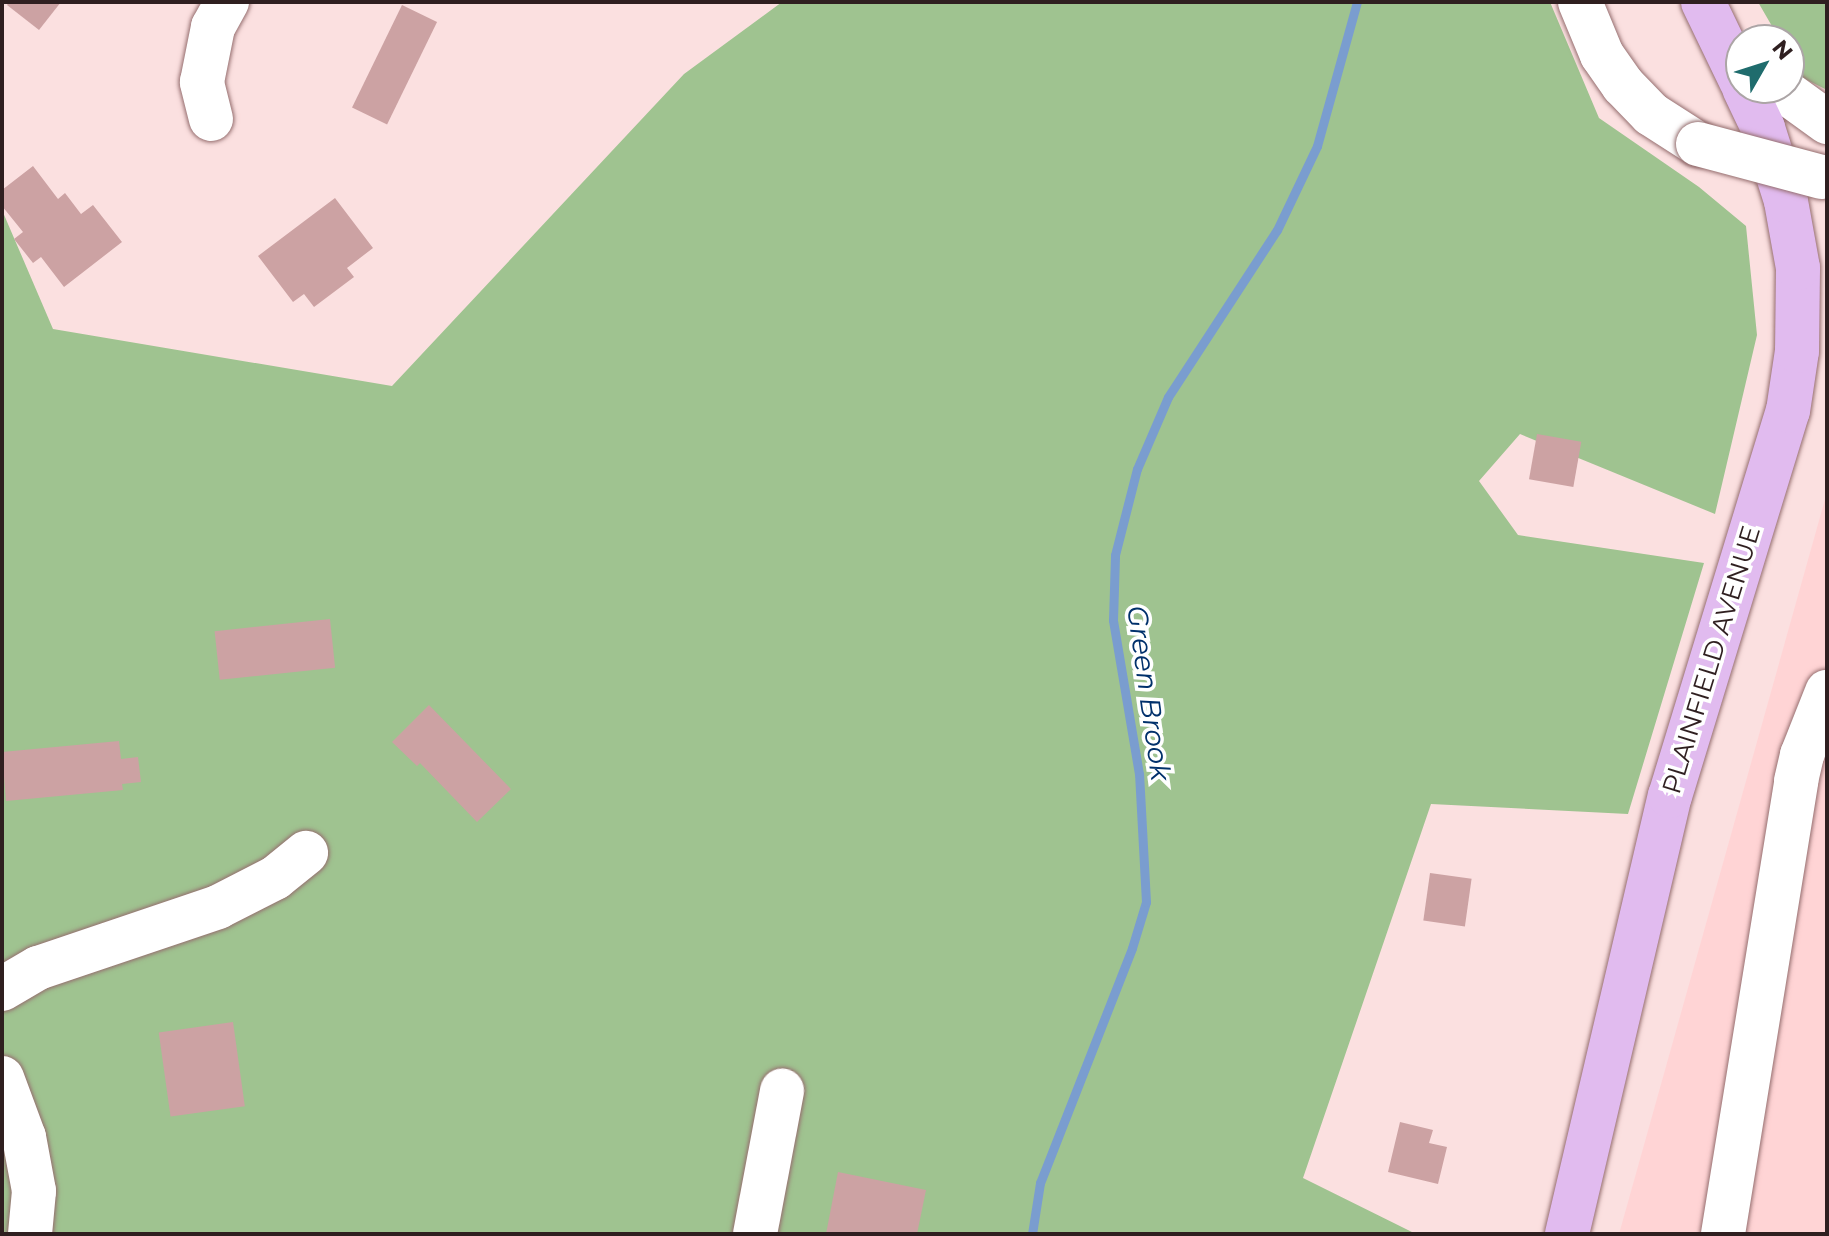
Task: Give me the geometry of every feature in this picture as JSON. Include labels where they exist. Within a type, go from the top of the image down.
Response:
[{"type":"main road","name":"PLAINFIELD AVENUE","points":[[1567,1234],[1670,796],[1788,411],[1799,311],[1798,268],[1786,201],[1763,128],[1752,104]]},
{"type":"street","points":[[211,119],[202,82],[213,27],[227,2]]},
{"type":"street","points":[[1580,2],[1602,55],[1623,85],[1651,114],[1698,144],[1825,178]]},
{"type":"street","points":[[1802,104],[1827,122]]},
{"type":"street","points":[[1723,1234],[1796,781],[1802,755],[1827,692]]},
{"type":"street","points":[[2,989],[38,968],[218,907],[275,878],[306,853]]},
{"type":"street","points":[[2,1078],[24,1137],[34,1191],[30,1234]]},
{"type":"street","points":[[755,1234],[782,1091]]},
{"type":"shaded area","points":[[1827,492],[1827,1234],[1619,1234]]},
{"type":"green space","points":[[782,2],[1550,2],[1599,118],[1699,187],[1746,226],[1757,335],[1715,514],[1520,434],[1479,481],[1518,535],[1704,563],[1628,814],[1431,804],[1303,1178],[1416,1234],[2,1234],[2,210],[53,329],[392,386],[684,74]]},
{"type":"green space","points":[[1758,2],[1827,2],[1827,90],[1805,79],[1805,24],[1771,24]]},
{"type":"building","points":[[9,2],[61,2],[39,30],[7,5]]},
{"type":"building","points":[[402,5],[437,22],[387,125],[352,107]]},
{"type":"building","points":[[33,166],[58,199],[65,193],[81,214],[93,205],[122,242],[64,287],[41,257],[33,263],[14,239],[23,232],[2,206],[2,190]]},
{"type":"building","points":[[335,198],[373,248],[347,268],[354,277],[314,307],[304,294],[293,302],[258,256]]},
{"type":"building","points":[[1537,434],[1581,442],[1573,487],[1529,479]]},
{"type":"building","points":[[330,619],[335,668],[220,680],[215,631]]},
{"type":"building","points":[[429,705],[511,789],[477,822],[420,763],[417,766],[392,742]]},
{"type":"building","points":[[119,741],[121,759],[138,757],[141,782],[122,784],[123,790],[6,801],[2,752]]},
{"type":"building","points":[[1430,873],[1472,879],[1465,926],[1423,921]]},
{"type":"building","points":[[233,1022],[245,1106],[171,1117],[159,1032]]},
{"type":"building","points":[[1400,1122],[1433,1130],[1429,1143],[1447,1147],[1438,1184],[1388,1172]]},
{"type":"building","points":[[838,1172],[926,1190],[917,1234],[826,1234]]},
{"type":"waterway","name":"Green Brook","points":[[1032,1234],[1040,1183],[1132,948],[1146,902],[1139,774],[1113,620],[1115,555],[1137,469],[1168,397],[1277,230],[1317,146],[1357,2]]}]
